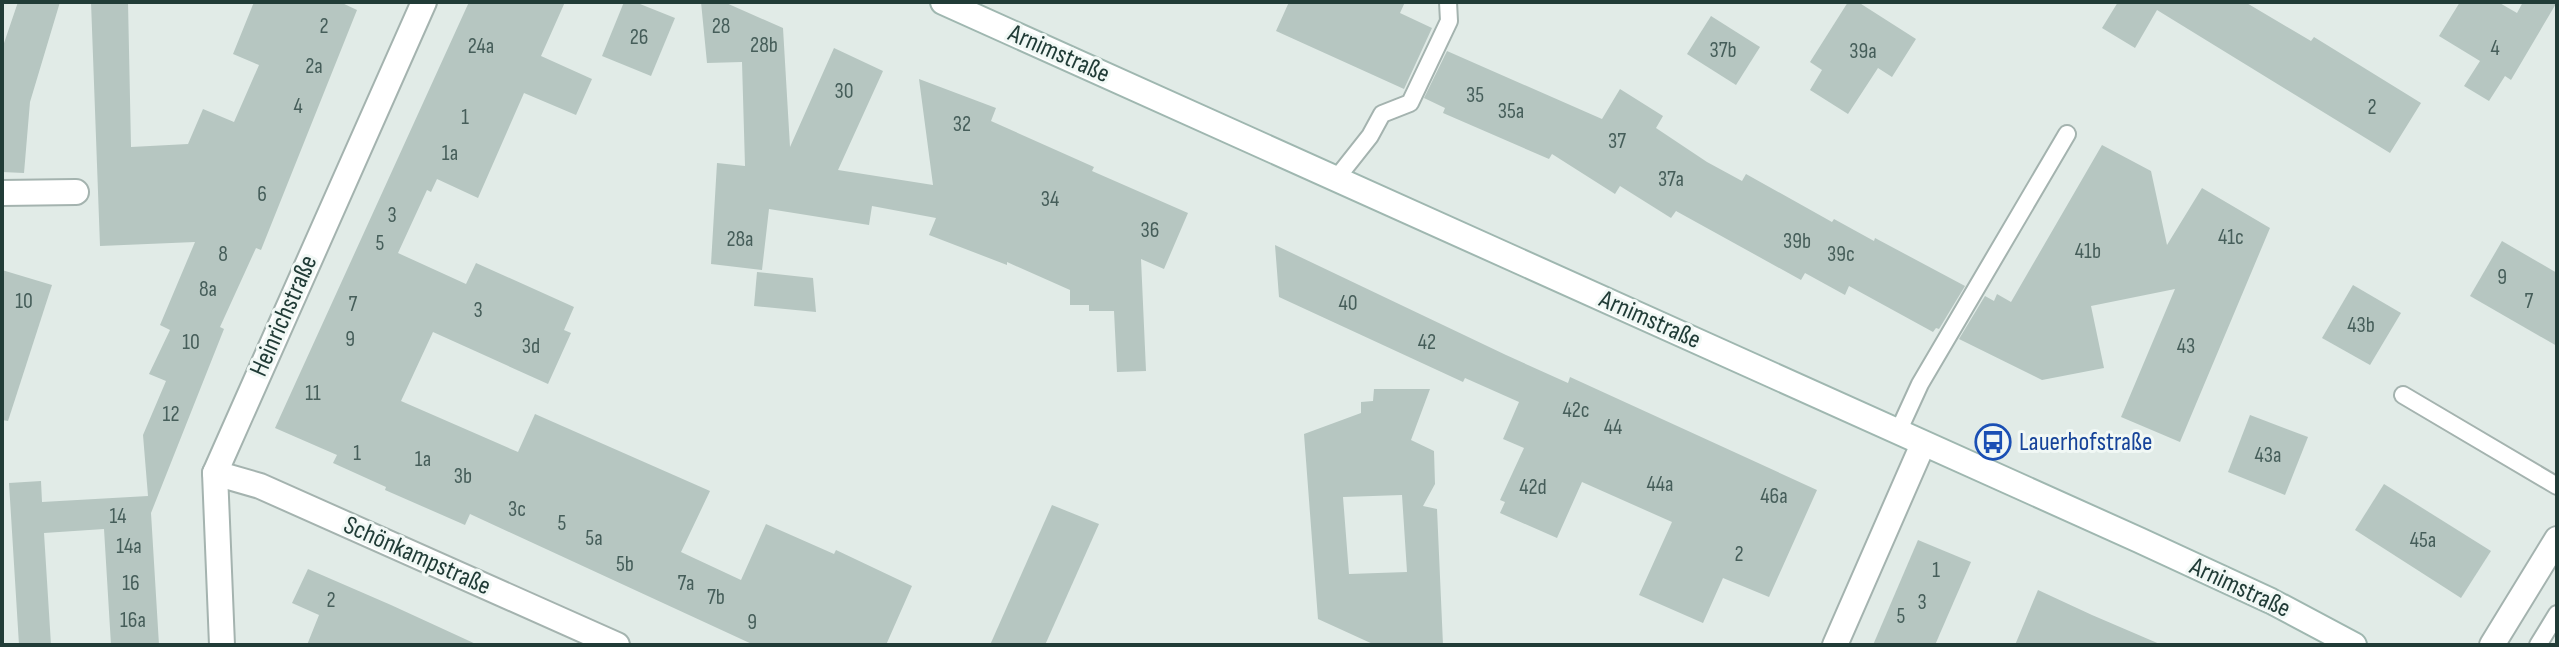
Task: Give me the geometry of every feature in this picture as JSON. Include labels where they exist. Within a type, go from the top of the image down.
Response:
[{"type":"main road","name":"Heinrichstraße","points":[[222,645],[215,473],[424,2]]},
{"type":"main road","name":"Arnimstraße","points":[[943,2],[2271,601],[2354,645]]},
{"type":"main road","points":[[2,193],[76,192]]},
{"type":"main road","points":[[1835,645],[1923,444]]},
{"type":"main road","name":"Schönkampstraße","points":[[215,473],[260,486],[617,645]]},
{"type":"main road","points":[[2492,645],[2557,539]]},
{"type":"lane","points":[[1336,179],[1370,136],[1382,114],[1410,103],[1449,21],[1448,2]]},
{"type":"lane","points":[[1898,432],[1920,384],[2067,134]]},
{"type":"lane","points":[[2403,395],[2557,486]]},
{"type":"lane","points":[[2538,645],[2557,614]]},
{"type":"building","points":[[18,2],[60,2],[30,102],[24,173],[2,172],[2,49]]},
{"type":"building","points":[[91,2],[128,2],[131,147],[188,144],[203,109],[234,122],[259,65],[233,54],[254,2],[340,2],[357,10],[261,250],[256,248],[220,327],[224,329],[151,513],[159,645],[111,645],[104,529],[44,533],[51,645],[19,645],[9,483],[41,481],[42,502],[148,496],[143,435],[166,381],[149,374],[170,330],[160,325],[195,242],[100,246]]},
{"type":"building","points":[[469,2],[565,2],[541,56],[592,79],[576,115],[524,93],[478,198],[437,179],[431,192],[427,190],[398,253],[466,284],[476,263],[574,307],[564,330],[571,333],[548,384],[433,332],[401,401],[518,452],[535,414],[710,491],[681,552],[741,580],[766,524],[834,554],[836,550],[912,586],[886,645],[754,645],[470,514],[465,525],[385,490],[386,487],[333,463],[337,455],[275,428]]},
{"type":"building","points":[[624,2],[635,2],[675,18],[651,76],[602,56]]},
{"type":"building","points":[[701,2],[724,2],[783,28],[790,147],[834,48],[883,71],[838,170],[933,185],[919,79],[996,108],[991,121],[1094,167],[1092,171],[1188,213],[1164,269],[1141,259],[1146,371],[1117,372],[1114,311],[1089,311],[1089,305],[1070,305],[1070,290],[1007,262],[1007,265],[929,235],[936,218],[872,206],[869,225],[769,209],[762,270],[711,264],[717,163],[745,166],[742,62],[707,63]]},
{"type":"building","points":[[1289,2],[1405,2],[1400,13],[1432,28],[1404,89],[1276,31]]},
{"type":"building","points":[[1848,2],[1858,2],[1916,39],[1892,77],[1878,68],[1848,114],[1810,90],[1822,70],[1810,62]]},
{"type":"building","points":[[2118,2],[2245,2],[2311,41],[2314,37],[2421,103],[2390,153],[2157,10],[2135,48],[2102,28]]},
{"type":"building","points":[[2460,2],[2498,2],[2517,13],[2523,2],[2557,2],[2511,80],[2505,76],[2489,101],[2464,86],[2480,61],[2439,36]]},
{"type":"building","points":[[1711,16],[1760,47],[1736,85],[1687,54]]},
{"type":"building","points":[[1447,51],[1602,119],[1620,89],[1663,116],[1656,128],[1707,162],[1742,181],[1746,174],[1832,222],[1834,219],[1874,241],[1875,238],[1965,286],[1939,329],[1933,332],[1849,286],[1845,295],[1805,273],[1801,280],[1676,211],[1671,218],[1620,186],[1615,194],[1552,154],[1549,159],[1443,113],[1445,108],[1424,98]]},
{"type":"building","points":[[2102,145],[2151,171],[2167,245],[2202,188],[2270,228],[2180,442],[2121,417],[2175,289],[2091,306],[2104,368],[2042,380],[1959,339],[1985,296],[1994,301],[1997,294],[2011,302]]},
{"type":"building","points":[[2502,241],[2557,273],[2557,346],[2470,296]]},
{"type":"building","points":[[1275,245],[1506,355],[1568,383],[1570,377],[1817,490],[1769,597],[1723,578],[1703,623],[1639,595],[1672,522],[1582,482],[1557,538],[1500,513],[1505,502],[1500,500],[1524,448],[1503,439],[1519,402],[1465,378],[1463,382],[1279,297]]},
{"type":"building","points":[[2,270],[52,285],[8,421],[2,420]]},
{"type":"building","points":[[757,272],[813,278],[816,312],[754,306]]},
{"type":"building","points":[[2353,285],[2401,313],[2370,365],[2322,338]]},
{"type":"building","points":[[1374,389],[1430,389],[1411,440],[1434,451],[1435,484],[1423,506],[1437,509],[1443,645],[1375,645],[1318,619],[1304,434],[1361,413],[1361,402],[1373,401]],"holes":[[[1402,495],[1407,572],[1349,574],[1343,497]]]},
{"type":"building","points":[[2250,415],[2308,437],[2285,495],[2228,472]]},
{"type":"building","points":[[2384,484],[2491,551],[2461,598],[2355,530]]},
{"type":"building","points":[[1052,505],[1099,524],[1045,645],[990,645]]},
{"type":"building","points":[[1918,540],[1971,562],[1935,645],[1873,645]]},
{"type":"building","points":[[308,569],[478,645],[307,645],[319,615],[292,603]]},
{"type":"building","points":[[2038,590],[2092,615],[2162,645],[2015,645]]},
{"type":"place","name":"Lauerhofstraße","points":[[1993,442]]}]
